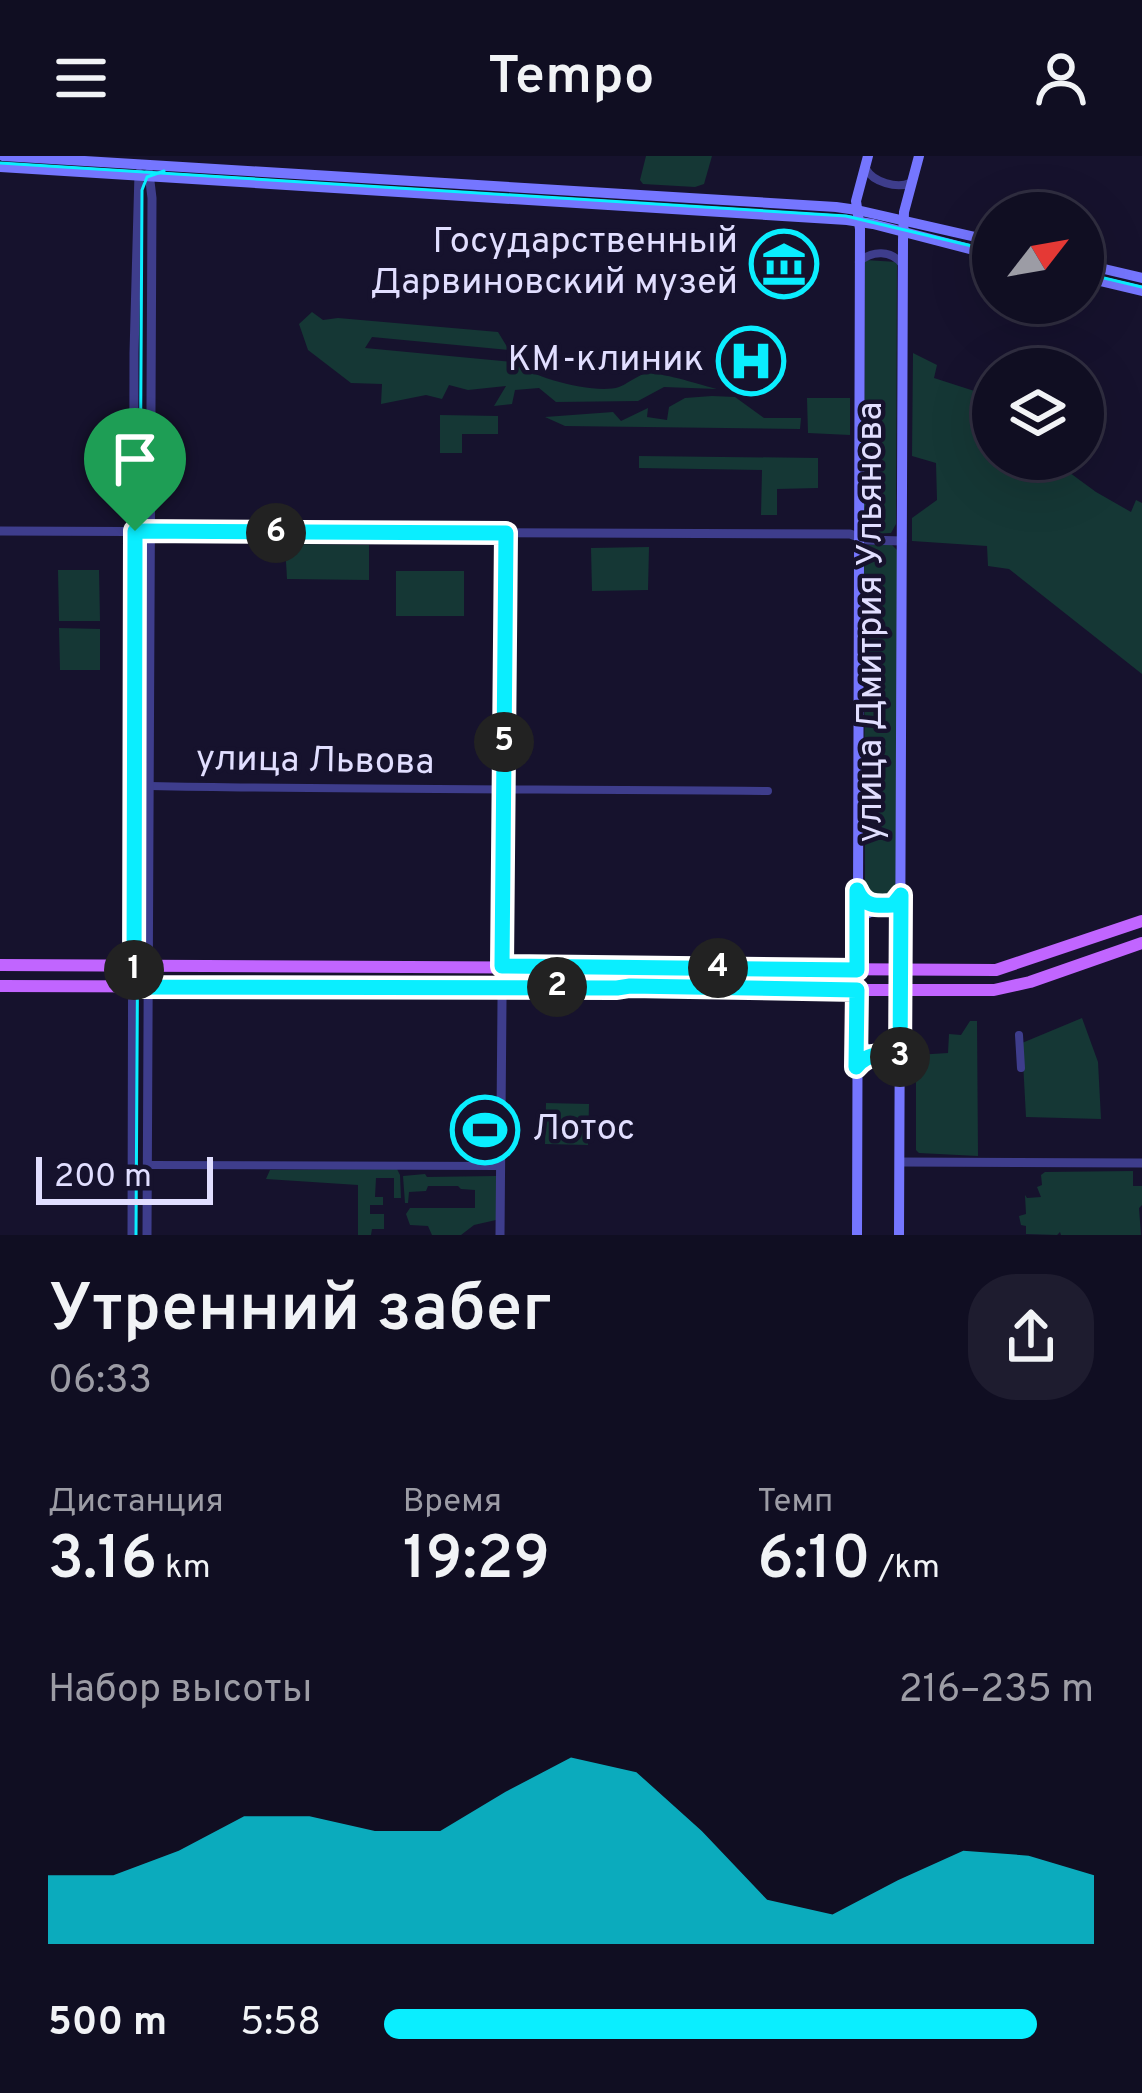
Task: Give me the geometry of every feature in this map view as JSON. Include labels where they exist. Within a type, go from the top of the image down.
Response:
[{"type":"main road","points":[[3,156],[858,216],[972,238]]},
{"type":"main road","name":"улица Дмитрия Ульянова","points":[[899,1235],[903,226],[920,156]]},
{"type":"main road","name":"улица Дмитрия Ульянова","points":[[857,1235],[856,201],[867,162]]},
{"type":"main road","points":[[0,167],[858,216]]},
{"type":"main road","points":[[903,226],[972,247]]},
{"type":"main road","points":[[1104,269],[1142,278]]},
{"type":"main road","points":[[1104,282],[1142,292]]},
{"type":"main road","points":[[857,923],[866,913],[888,910],[901,922]]},
{"type":"main road","points":[[0,965],[996,970],[1142,921]]},
{"type":"main road","points":[[0,986],[994,990],[1142,943]]},
{"type":"main road","points":[[736,990],[730,979],[737,968]]},
{"type":"main road","points":[[856,1036],[867,1050],[893,1049],[901,1038]]},
{"type":"street","points":[[867,162],[872,178],[907,186],[913,179]]},
{"type":"street","points":[[145,165],[135,531],[134,965],[142,987],[147,1235]]},
{"type":"street","points":[[132,1235],[142,987],[149,965],[152,532],[144,177]]},
{"type":"street","points":[[859,262],[883,253],[895,256],[903,265]]},
{"type":"street","points":[[0,530],[850,534],[902,541]]},
{"type":"street","points":[[500,1235],[506,533]]},
{"type":"street","name":"улица Львова","points":[[150,786],[768,790]]},
{"type":"street","points":[[857,890],[871,905],[893,905],[901,895]]},
{"type":"street","points":[[1023,963],[1020,975],[1030,982]]},
{"type":"street","points":[[293,966],[302,970],[304,978],[293,987]]},
{"type":"street","points":[[355,987],[347,984],[345,975],[356,966]]},
{"type":"street","points":[[719,968],[724,980],[720,989]]},
{"type":"street","points":[[1019,1035],[1021,1068]]},
{"type":"street","points":[[856,1067],[872,1055],[888,1056],[900,1066]]},
{"type":"street","points":[[900,1162],[1142,1163]]},
{"type":"street","points":[[148,1165],[500,1166]]},
{"type":"green space","points":[[646,156],[712,156],[704,184],[695,187],[643,184]]},
{"type":"green space","points":[[865,260],[897,262],[896,524],[891,533],[869,534],[864,528]]},
{"type":"green space","points":[[312,312],[323,320],[498,332],[509,350],[372,337],[365,348],[513,362],[548,379],[595,389],[619,387],[651,374],[717,389],[664,387],[638,401],[556,402],[539,388],[515,390],[512,404],[494,406],[506,386],[468,390],[449,385],[442,399],[426,395],[381,404],[382,384],[351,383],[308,350],[299,324]]},
{"type":"green space","points":[[913,353],[937,365],[934,378],[972,390],[972,480],[1080,480],[1131,512],[1136,500],[1142,503],[1142,674],[1009,569],[988,566],[987,546],[912,541],[912,518],[937,500],[936,463],[912,456]]},
{"type":"green space","points":[[735,397],[764,418],[801,418],[800,429],[565,426],[545,417],[613,412],[621,421],[648,408],[647,417],[667,420],[669,407],[685,398]]},
{"type":"green space","points":[[807,398],[850,398],[850,435],[808,433]]},
{"type":"green space","points":[[440,415],[498,416],[498,434],[462,434],[462,453],[440,453]]},
{"type":"green space","points":[[639,456],[818,458],[818,488],[777,489],[777,515],[761,515],[762,470],[639,468]]},
{"type":"green space","points":[[285,544],[369,545],[369,580],[287,579]]},
{"type":"green space","points":[[892,545],[898,551],[897,898],[892,903],[869,903],[865,897],[864,548]]},
{"type":"green space","points":[[649,547],[648,590],[592,591],[591,548]]},
{"type":"green space","points":[[58,570],[99,570],[100,621],[59,621]]},
{"type":"green space","points":[[396,571],[464,571],[464,616],[396,616]]},
{"type":"green space","points":[[59,628],[100,629],[100,670],[60,670]]},
{"type":"green space","points":[[508,973],[715,973],[720,980],[716,985],[510,982]]},
{"type":"green space","points":[[1082,1018],[1098,1062],[1101,1119],[1026,1117],[1022,1043]]},
{"type":"green space","points":[[970,1021],[977,1021],[978,1156],[919,1153],[916,1055],[948,1053],[949,1034],[961,1035]]},
{"type":"green space","points":[[546,1103],[589,1104],[588,1145],[545,1144]]},
{"type":"green space","points":[[397,1169],[401,1198],[394,1198],[394,1178],[376,1178],[375,1197],[383,1197],[383,1205],[370,1205],[370,1214],[384,1214],[384,1229],[372,1229],[371,1235],[358,1235],[358,1185],[266,1179],[270,1170]]},
{"type":"green space","points":[[1133,1171],[1133,1186],[1142,1186],[1141,1235],[1026,1234],[1026,1226],[1021,1225],[1025,1195],[1041,1197],[1037,1187],[1045,1172]]},
{"type":"green space","points":[[403,1176],[496,1176],[496,1220],[474,1225],[461,1235],[432,1235],[428,1226],[410,1225],[406,1214],[410,1208],[475,1208],[475,1190],[458,1186],[428,1186],[426,1191],[409,1192],[405,1203]]},
{"type":"tram line","points":[[0,163],[846,216],[972,246]]},
{"type":"tram line","points":[[136,1235],[142,190],[147,177],[164,171]]},
{"type":"tram line","points":[[1104,278],[1142,287]]},
{"type":"place","name":"Государственный Дарвиновский музей","points":[[784,264]]},
{"type":"place","name":"КМ-клиник","points":[[751,361]]},
{"type":"place","name":"Лотос","points":[[485,1130]]},
{"type":"route","points":[[135,531],[506,533],[502,966],[857,970],[857,890],[871,905],[893,905],[901,895],[900,1066],[888,1056],[872,1055],[856,1067],[857,990],[134,987],[135,531]]}]
